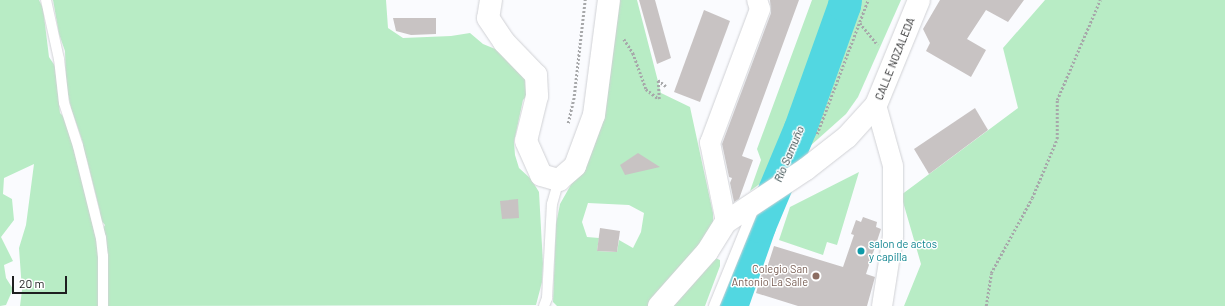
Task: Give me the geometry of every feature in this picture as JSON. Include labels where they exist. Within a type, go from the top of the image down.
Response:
[{"type":"street","points":[[491,0],[488,18],[504,42],[536,75],[537,96],[526,141],[541,175],[558,180],[575,166],[594,115],[610,0]]},
{"type":"street","points":[[659,306],[707,252],[722,228],[710,143],[760,10],[757,0]]},
{"type":"street","name":"CALLE NOZALEDA","points":[[722,228],[757,201],[823,156],[847,137],[876,105],[919,0]]},
{"type":"street","points":[[876,105],[893,166],[893,236],[882,306]]},
{"type":"lane","points":[[46,0],[59,59],[64,103],[78,146],[101,238],[104,256],[103,306]]},
{"type":"lane","points":[[544,306],[547,298],[552,204],[558,180]]},
{"type":"lane","points":[[714,306],[757,201]]},
{"type":"path","points":[[568,125],[574,96],[585,0]]},
{"type":"path","points":[[823,156],[814,143],[868,0]]},
{"type":"path","points":[[986,306],[990,274],[1032,198],[1057,139],[1057,100],[1100,0]]},
{"type":"path","points":[[606,23],[628,43],[646,89],[659,99],[658,80],[666,86]]},
{"type":"path","points":[[860,23],[880,48],[896,57]]},
{"type":"green space","points":[[0,0],[39,0],[43,8],[49,57],[55,66],[60,113],[65,118],[101,259],[100,306],[20,306],[22,290],[19,248],[26,225],[34,164],[4,178],[3,194],[12,199],[14,220],[1,237],[13,261],[4,265],[6,278],[13,289],[6,305],[0,306]]},
{"type":"green space","points":[[53,0],[386,0],[388,28],[403,38],[451,36],[470,33],[483,44],[500,51],[527,73],[530,92],[523,100],[514,142],[515,155],[519,168],[531,179],[539,192],[543,264],[542,282],[536,305],[106,306],[102,230],[105,225],[100,219],[100,212],[87,160],[82,148],[83,143],[71,108],[66,85],[65,51],[59,34]]},
{"type":"green space","points":[[618,0],[637,0],[661,93],[690,107],[713,213],[713,224],[710,232],[651,306],[557,306],[553,302],[556,224],[560,204],[581,167]],"holes":[[[588,203],[629,205],[644,213],[641,232],[633,248],[619,240],[617,252],[597,251],[599,238],[587,237],[582,222]]]},
{"type":"green space","points":[[812,0],[844,0],[784,166],[750,191],[761,160],[757,149]]},
{"type":"green space","points":[[860,0],[901,0],[858,97],[846,114],[800,155]]},
{"type":"green space","points":[[1045,0],[1225,0],[1225,306],[904,306],[921,264],[901,195],[1018,108],[1003,48]]},
{"type":"green space","points":[[859,172],[837,245],[827,242],[823,255],[779,240],[790,207]]},
{"type":"green space","points":[[715,258],[720,260],[720,266],[705,306],[673,306]]},
{"type":"building","points":[[639,0],[655,0],[671,58],[657,64]]},
{"type":"building","points":[[770,0],[799,0],[742,156],[753,160],[739,199],[734,202],[730,183],[732,178],[729,177],[722,144],[771,13]]},
{"type":"building","points":[[940,0],[1024,0],[1008,22],[986,10],[967,39],[986,50],[971,77],[926,51],[930,43],[923,29]]},
{"type":"building","points":[[704,10],[730,21],[700,102],[674,92]]},
{"type":"building","points":[[393,18],[436,18],[436,34],[411,35],[396,31]]},
{"type":"building","points":[[975,108],[988,130],[929,174],[914,149]]},
{"type":"building","points":[[638,153],[660,167],[625,175],[620,165]]},
{"type":"building","points":[[518,199],[519,218],[502,219],[500,201]]},
{"type":"building","name":"Colegio San Antonio La Salle","points":[[863,217],[877,222],[876,227],[881,229],[866,274],[875,277],[867,306],[798,306],[756,293],[762,273],[765,274],[774,246],[843,267],[854,235],[851,234],[856,220],[861,222]]},
{"type":"building","points":[[600,228],[620,231],[617,252],[597,251]]},
{"type":"waterway","name":"Río Samuño","points":[[731,306],[759,226],[800,128],[845,0]]},
{"type":"place","name":"salon de actos y capilla","points":[[861,251]]},
{"type":"place","name":"Colegio San Antonio La Salle","points":[[816,276]]}]
